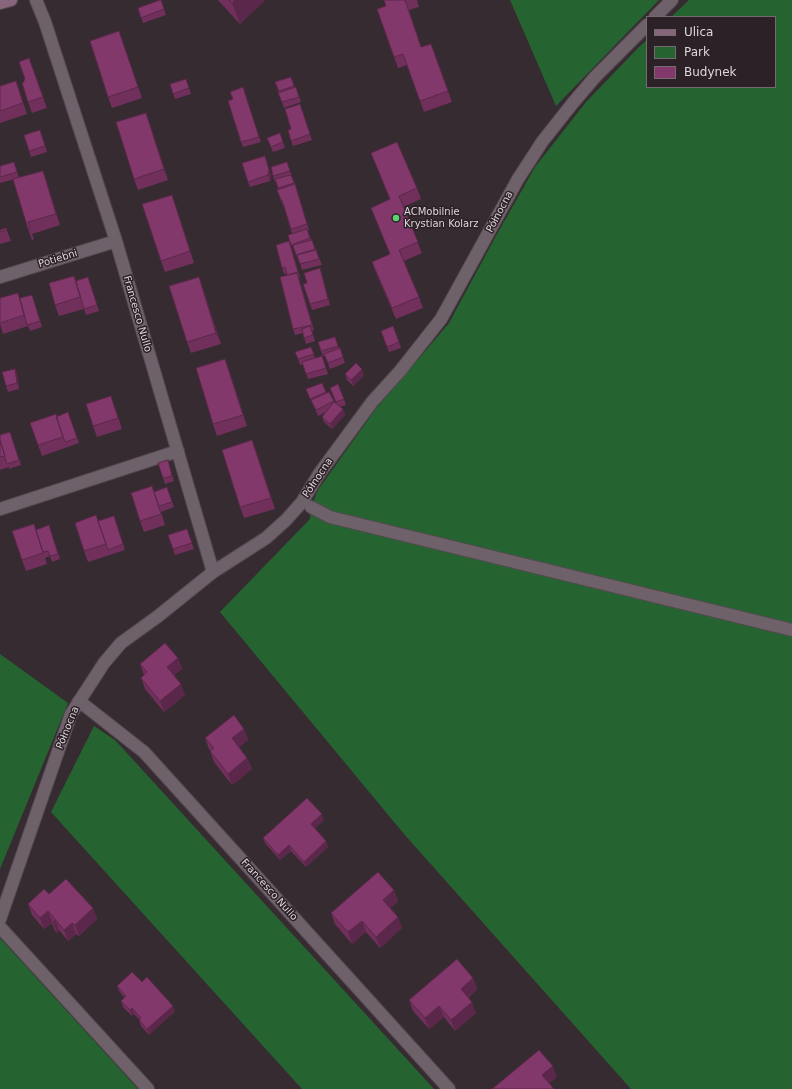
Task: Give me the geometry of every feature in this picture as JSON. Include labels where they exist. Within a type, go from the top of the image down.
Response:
[{"type":"street","points":[[0,3],[11,0]]},
{"type":"street","name":"Francesco Nullo","points":[[36,0],[45,22],[116,241],[213,572]]},
{"type":"street","points":[[656,16],[672,0]]},
{"type":"street","name":"Północna","points":[[0,919],[71,714],[104,663],[121,643],[157,617],[213,572],[266,538],[286,520],[302,502],[319,474],[372,402],[400,371],[441,319],[518,179],[542,142],[595,77],[646,26]]},
{"type":"street","name":"Potiebni","points":[[0,277],[116,241]]},
{"type":"street","points":[[0,509],[178,451]]},
{"type":"street","points":[[311,507],[330,517],[792,630]]},
{"type":"street","name":"Francesco Nullo","points":[[79,701],[144,752],[449,1089]]},
{"type":"street","points":[[0,927],[148,1089]]},
{"type":"green space","points":[[510,0],[659,0],[556,106]]},
{"type":"green space","points":[[689,0],[792,0],[792,1089],[631,1089],[404,834],[220,612],[310,519],[311,507],[318,490],[375,410],[449,323],[535,167],[586,102],[639,47],[646,41],[646,88],[776,88],[776,16],[672,16]]},
{"type":"green space","points":[[0,654],[68,703],[0,869]]},
{"type":"green space","points":[[94,726],[115,740],[434,1089],[302,1089],[51,812]]},
{"type":"green space","points":[[0,938],[138,1089],[0,1089]]},
{"type":"building","points":[[160,0],[164,9],[141,18],[138,8]]},
{"type":"building","points":[[384,0],[405,0],[421,47],[431,44],[448,91],[420,101],[403,54],[394,57],[377,9],[386,6]]},
{"type":"building","points":[[119,31],[138,87],[108,97],[90,41]]},
{"type":"building","points":[[29,58],[43,97],[28,102],[22,83],[25,79],[19,62]]},
{"type":"building","points":[[291,77],[294,86],[279,91],[275,82]]},
{"type":"building","points":[[186,79],[189,88],[173,94],[170,84]]},
{"type":"building","points":[[16,81],[23,103],[0,111],[0,86]]},
{"type":"building","points":[[243,87],[259,137],[241,142],[228,101],[233,99],[230,92]]},
{"type":"building","points":[[296,87],[299,97],[282,102],[278,93]]},
{"type":"building","points":[[300,104],[310,134],[291,141],[288,130],[291,129],[285,109]]},
{"type":"building","points":[[146,113],[164,169],[134,179],[116,122]]},
{"type":"building","points":[[40,130],[45,146],[29,151],[24,135]]},
{"type":"building","points":[[280,133],[283,142],[271,147],[267,138]]},
{"type":"building","points":[[397,142],[417,188],[399,196],[418,242],[399,250],[419,297],[392,308],[372,262],[390,254],[371,208],[390,199],[371,153]]},
{"type":"building","points":[[265,156],[269,170],[268,175],[248,182],[242,163]]},
{"type":"building","points":[[14,162],[17,172],[0,177],[0,166]]},
{"type":"building","points":[[287,162],[290,171],[273,176],[271,167]]},
{"type":"building","points":[[43,171],[56,214],[28,222],[30,228],[28,229],[13,179]]},
{"type":"building","points":[[291,175],[294,183],[278,188],[275,179]]},
{"type":"building","points":[[295,184],[307,224],[291,229],[282,200],[277,190]]},
{"type":"building","points":[[172,195],[190,251],[161,261],[142,204]]},
{"type":"building","points":[[6,228],[7,230],[0,232],[0,230]]},
{"type":"building","points":[[307,229],[310,238],[291,245],[288,235]]},
{"type":"building","points":[[312,240],[315,249],[296,255],[293,245]]},
{"type":"building","points":[[289,241],[298,272],[287,275],[285,267],[282,268],[276,245]]},
{"type":"building","points":[[316,250],[319,259],[300,264],[297,255]]},
{"type":"building","points":[[320,268],[328,299],[310,304],[303,284],[307,283],[304,273]]},
{"type":"building","points":[[297,273],[312,325],[293,329],[280,277]]},
{"type":"building","points":[[74,276],[80,297],[55,305],[49,283]]},
{"type":"building","points":[[88,277],[97,305],[84,309],[76,281]]},
{"type":"building","points":[[199,277],[216,333],[187,342],[169,286]]},
{"type":"building","points":[[18,293],[24,315],[0,323],[0,298]]},
{"type":"building","points":[[32,295],[40,321],[27,325],[20,298]]},
{"type":"building","points":[[310,326],[313,335],[304,338],[302,329]]},
{"type":"building","points":[[393,326],[399,342],[387,347],[381,331]]},
{"type":"building","points":[[335,337],[338,346],[321,351],[318,342]]},
{"type":"building","points":[[311,347],[314,354],[298,359],[295,352]]},
{"type":"building","points":[[340,348],[343,357],[328,363],[324,354]]},
{"type":"building","points":[[322,356],[326,368],[306,374],[302,362]]},
{"type":"building","points":[[225,359],[243,415],[213,424],[196,368]]},
{"type":"building","points":[[356,363],[362,369],[351,380],[345,374]]},
{"type":"building","points":[[15,369],[17,383],[6,386],[2,372]]},
{"type":"building","points":[[322,383],[326,392],[310,399],[306,389]]},
{"type":"building","points":[[338,384],[344,399],[336,402],[330,388]]},
{"type":"building","points":[[329,392],[334,401],[316,410],[311,400]]},
{"type":"building","points":[[111,396],[118,418],[93,426],[86,404]]},
{"type":"building","points":[[334,402],[343,409],[330,424],[322,417]]},
{"type":"building","points":[[68,412],[77,438],[65,442],[56,417]]},
{"type":"building","points":[[56,414],[63,437],[38,445],[30,423]]},
{"type":"building","points":[[10,432],[19,460],[7,464],[0,435]]},
{"type":"building","points":[[252,440],[271,498],[240,507],[222,450]]},
{"type":"building","points":[[0,441],[5,456],[0,457]]},
{"type":"building","points":[[168,460],[172,476],[163,478],[158,463]]},
{"type":"building","points":[[152,486],[161,514],[140,521],[131,493]]},
{"type":"building","points":[[167,487],[172,502],[159,506],[154,492]]},
{"type":"building","points":[[96,515],[106,544],[84,551],[75,523]]},
{"type":"building","points":[[114,516],[123,544],[108,550],[98,521]]},
{"type":"building","points":[[34,524],[43,553],[22,560],[12,531]]},
{"type":"building","points":[[49,525],[58,554],[50,556],[48,551],[43,552],[36,530]]},
{"type":"building","points":[[187,529],[192,543],[173,549],[168,535]]},
{"type":"building","points":[[165,643],[178,658],[167,667],[181,684],[160,701],[141,678],[147,672],[140,664]]},
{"type":"building","points":[[234,715],[244,729],[232,738],[247,758],[228,774],[210,751],[214,748],[205,738]]},
{"type":"building","points":[[307,798],[322,814],[311,824],[326,841],[304,862],[289,845],[278,855],[263,838]]},
{"type":"building","points":[[378,872],[394,890],[383,900],[398,917],[376,937],[362,921],[348,932],[331,913]]},
{"type":"building","points":[[66,879],[93,908],[75,925],[72,923],[64,930],[55,919],[53,922],[51,920],[54,918],[48,911],[40,918],[28,904],[44,889],[49,894]]},
{"type":"building","points":[[457,959],[473,978],[461,989],[472,1002],[451,1020],[439,1006],[425,1018],[409,1000]]},
{"type":"building","points":[[132,972],[142,982],[147,977],[173,1006],[147,1029],[139,1020],[141,1018],[132,1008],[130,1010],[121,1001],[126,996],[117,986]]},
{"type":"building","points":[[539,1050],[553,1066],[542,1075],[554,1089],[492,1089]]},
{"type":"place","name":"ACMobilnie Krystian Kolarz","points":[[396,218]]}]
